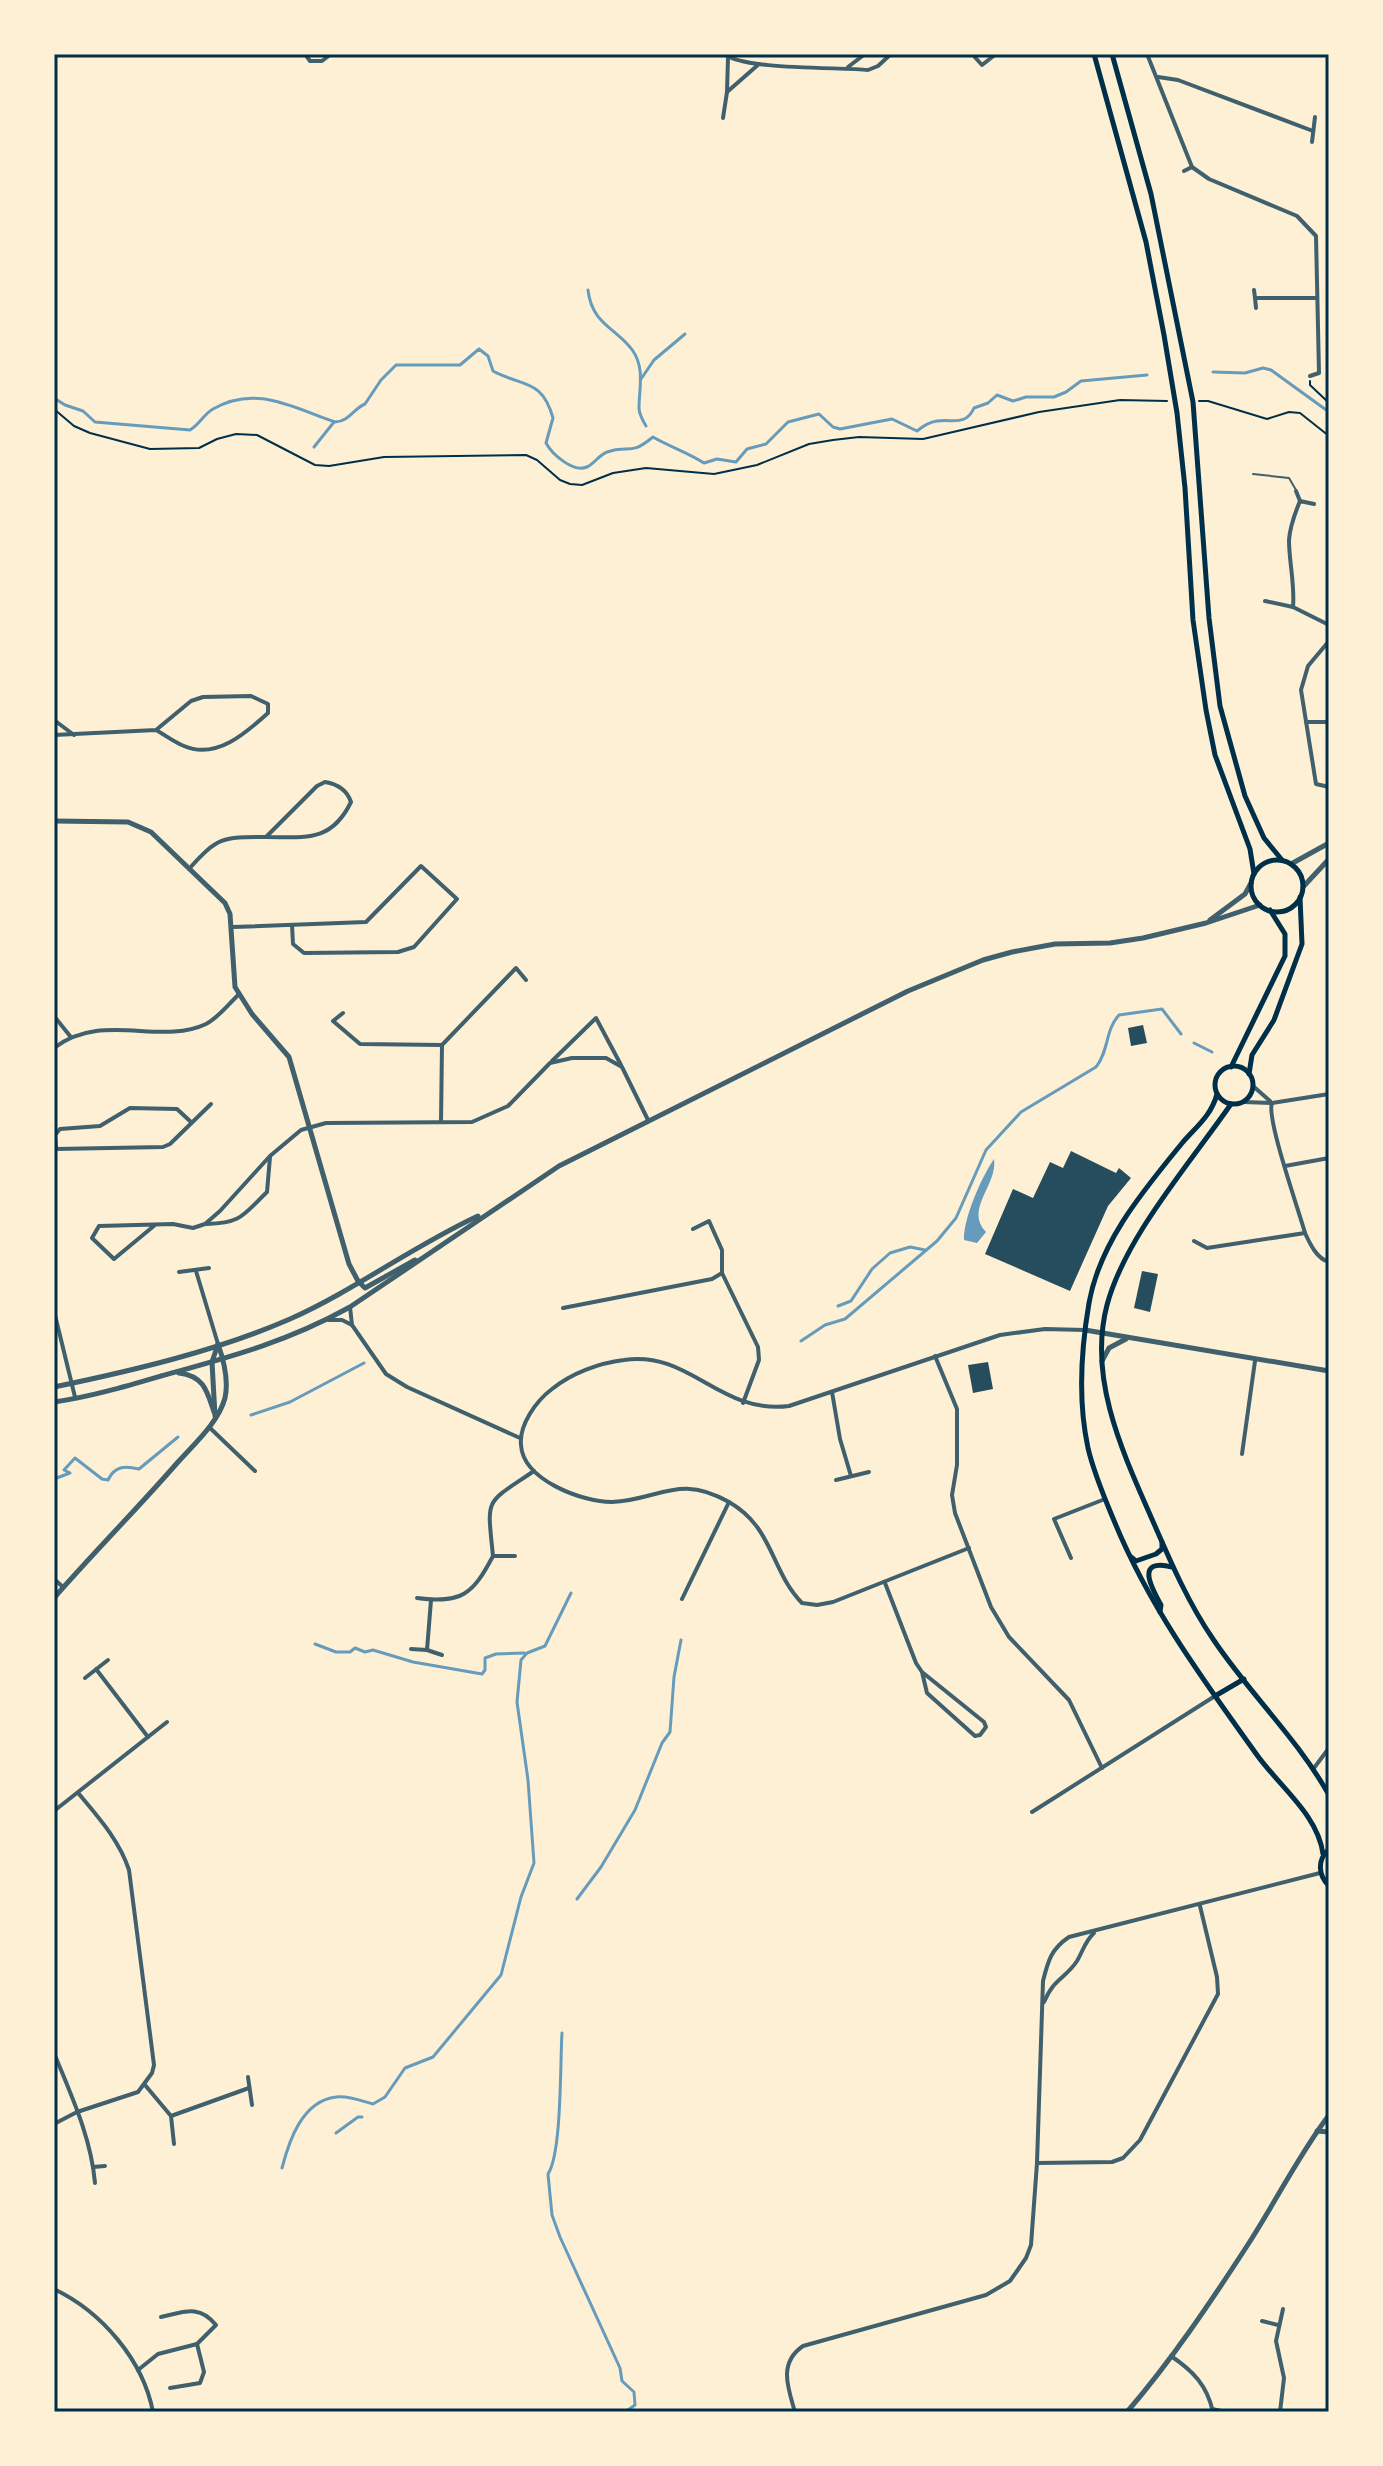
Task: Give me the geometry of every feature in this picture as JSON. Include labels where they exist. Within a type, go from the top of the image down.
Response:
[{"type":"main road","points":[[1094,54],[1146,242],[1164,335],[1177,413],[1193,620],[1206,710],[1215,755],[1250,849],[1254,874]]},
{"type":"main road","points":[[1112,54],[1151,194],[1193,402],[1210,633],[1220,706],[1245,796],[1264,838],[1282,860],[1300,874],[1303,887],[1300,897],[1302,944],[1274,1020],[1252,1055],[1249,1074],[1253,1086],[1248,1098],[1231,1104],[1148,1220],[1120,1269],[1107,1304],[1102,1333],[1102,1361],[1115,1431],[1174,1568],[1212,1639],[1314,1768],[1329,1795]]},
{"type":"main road","points":[[1282,860],[1266,862],[1254,874],[1251,883],[1253,895],[1260,905],[1270,910],[1287,909],[1300,897]]},
{"type":"main road","points":[[1270,910],[1285,934],[1285,956],[1231,1067],[1217,1077],[1217,1094],[1208,1116],[1185,1140],[1121,1222],[1101,1265],[1090,1299],[1085,1330],[1084,1420],[1088,1450],[1128,1555],[1159,1613],[1215,1696],[1276,1781],[1317,1828],[1323,1854],[1320,1873],[1329,1886]]},
{"type":"main road","points":[[1231,1067],[1239,1067],[1249,1074]]},
{"type":"main road","points":[[1217,1094],[1231,1104]]},
{"type":"main road","points":[[1128,1555],[1136,1561],[1144,1559],[1162,1549],[1162,1541]]},
{"type":"main road","points":[[1159,1613],[1161,1605],[1149,1582],[1149,1573],[1153,1567],[1160,1565],[1174,1568]]},
{"type":"main road","points":[[1215,1696],[1244,1679]]},
{"type":"main road","points":[[1323,1854],[1329,1849]]},
{"type":"main road","points":[[1329,2324],[1329,2349]]},
{"type":"street","points":[[305,54],[310,61],[322,61],[331,54]]},
{"type":"street","points":[[848,67],[865,54]]},
{"type":"street","points":[[723,118],[727,56],[759,64],[873,68],[891,54]]},
{"type":"street","points":[[972,54],[982,65],[996,54]]},
{"type":"street","points":[[1147,54],[1192,167],[1209,179],[1297,216],[1316,236],[1319,373],[1310,376]]},
{"type":"street","points":[[727,92],[759,64]]},
{"type":"street","points":[[1158,77],[1178,80],[1313,131]]},
{"type":"street","points":[[1312,142],[1315,117]]},
{"type":"street","points":[[1184,171],[1192,167]]},
{"type":"street","points":[[1254,290],[1256,308]]},
{"type":"street","points":[[1255,298],[1317,298]]},
{"type":"street","points":[[1293,607],[1289,540],[1300,501],[1296,491]]},
{"type":"street","points":[[1300,501],[1314,504]]},
{"type":"street","points":[[1265,601],[1293,607],[1329,625]]},
{"type":"street","points":[[1329,641],[1308,666],[1301,690],[1316,784],[1329,787]]},
{"type":"street","points":[[54,735],[156,730],[186,747],[207,748],[226,745],[241,737],[268,713],[268,704],[251,696],[203,697],[191,701],[156,730]]},
{"type":"street","points":[[54,720],[74,735]]},
{"type":"street","points":[[1306,722],[1329,722]]},
{"type":"street","points":[[189,869],[206,849],[231,837],[266,837],[309,837],[330,830],[344,816],[351,802],[349,796],[341,787],[325,782],[317,786],[266,837]]},
{"type":"street","points":[[54,821],[128,822],[151,832],[225,903],[233,927],[234,979],[238,995],[289,1057],[349,1264],[358,1281],[365,1288],[427,1255]]},
{"type":"street","points":[[1291,864],[1329,843]]},
{"type":"street","points":[[1303,887],[1329,859]]},
{"type":"street","points":[[233,927],[366,922],[421,866],[457,899],[414,947],[398,952],[304,953],[293,944],[292,925]]},
{"type":"street","points":[[1206,923],[1245,894],[1251,883]]},
{"type":"street","points":[[54,1402],[282,1341],[350,1307],[559,1166],[908,991],[983,960],[1055,944],[1110,943],[1143,938],[1206,923],[1260,905]]},
{"type":"street","points":[[441,1122],[442,1045],[516,968],[526,980]]},
{"type":"street","points":[[54,1048],[70,1036],[91,1031],[183,1030],[203,1025],[217,1017],[238,995]]},
{"type":"street","points":[[343,1013],[333,1021],[360,1044],[442,1045]]},
{"type":"street","points":[[54,1016],[70,1036]]},
{"type":"street","points":[[205,1224],[293,1135],[326,1123],[472,1122],[508,1106],[596,1018],[648,1120]]},
{"type":"street","points":[[550,1063],[572,1058],[606,1058],[622,1067]]},
{"type":"street","points":[[1253,1086],[1272,1103]]},
{"type":"street","points":[[1243,1102],[1272,1103],[1329,1094]]},
{"type":"street","points":[[1272,1103],[1273,1127],[1305,1233],[1312,1248],[1324,1261],[1329,1262]]},
{"type":"street","points":[[191,1122],[177,1109],[130,1108],[100,1126],[60,1129],[55,1135],[55,1150],[163,1147],[170,1144],[211,1104]]},
{"type":"street","points":[[155,1225],[114,1259],[92,1238],[99,1226],[173,1224],[193,1228],[239,1220],[267,1192],[270,1156]]},
{"type":"street","points":[[1285,1166],[1329,1158]]},
{"type":"street","points":[[54,1387],[218,1344],[290,1319],[434,1237],[490,1211]]},
{"type":"street","points":[[693,1229],[709,1221],[722,1250],[722,1273],[760,1353],[743,1403]]},
{"type":"street","points":[[1194,1241],[1207,1248],[1305,1233]]},
{"type":"street","points":[[179,1272],[209,1268]]},
{"type":"street","points":[[54,1598],[209,1427],[225,1398],[226,1372],[196,1271]]},
{"type":"street","points":[[563,1308],[712,1279],[722,1273]]},
{"type":"street","points":[[350,1307],[352,1325],[386,1374],[407,1387],[520,1438]]},
{"type":"street","points":[[54,1311],[75,1397]]},
{"type":"street","points":[[326,1320],[342,1320],[352,1325]]},
{"type":"street","points":[[969,1548],[833,1602],[817,1605],[802,1603],[785,1582],[766,1537],[729,1502],[704,1490],[692,1489],[661,1491],[609,1502],[569,1493],[534,1471],[521,1451],[520,1438],[531,1413],[551,1390],[584,1370],[625,1359],[646,1358],[680,1367],[720,1393],[762,1407],[789,1406],[1000,1335],[1045,1329],[1085,1330],[1255,1361],[1329,1371]]},
{"type":"street","points":[[1102,1361],[1109,1348],[1131,1338]]},
{"type":"street","points":[[215,1417],[212,1362],[218,1344]]},
{"type":"street","points":[[935,1356],[957,1409],[957,1465],[952,1495],[955,1513],[1000,1625],[1026,1657],[1069,1700],[1102,1768]]},
{"type":"street","points":[[1242,1454],[1255,1361]]},
{"type":"street","points":[[174,1372],[198,1378],[205,1386],[215,1417]]},
{"type":"street","points":[[832,1392],[840,1439],[851,1476]]},
{"type":"street","points":[[209,1427],[255,1471]]},
{"type":"street","points":[[417,1598],[459,1597],[472,1590],[493,1556],[488,1520],[493,1500],[534,1471]]},
{"type":"street","points":[[836,1480],[869,1472]]},
{"type":"street","points":[[1071,1558],[1054,1519],[1105,1499]]},
{"type":"street","points":[[682,1599],[729,1502]]},
{"type":"street","points":[[493,1556],[515,1556]]},
{"type":"street","points":[[54,1579],[63,1587]]},
{"type":"street","points":[[885,1583],[916,1663],[922,1672],[984,1722],[986,1727],[980,1735],[975,1736],[954,1720],[927,1693],[922,1672]]},
{"type":"street","points":[[427,1650],[431,1600]]},
{"type":"street","points":[[411,1649],[442,1655]]},
{"type":"street","points":[[85,1678],[108,1660]]},
{"type":"street","points":[[96,1669],[148,1737]]},
{"type":"street","points":[[1032,1812],[1215,1696]]},
{"type":"street","points":[[54,1811],[167,1722]]},
{"type":"street","points":[[1314,1768],[1329,1748]]},
{"type":"street","points":[[54,2124],[77,2112],[138,2092],[152,2073],[154,2054],[147,2021],[129,1870],[123,1852],[111,1833],[79,1794]]},
{"type":"street","points":[[795,2412],[786,2374],[791,2360],[803,2346],[986,2295],[1010,2281],[1026,2258],[1031,2245],[1037,2163],[1043,1981],[1051,1952],[1069,1937],[1320,1873]]},
{"type":"street","points":[[1037,2163],[1112,2162],[1123,2158],[1140,2140],[1218,1994],[1217,1977],[1200,1906]]},
{"type":"street","points":[[1044,2005],[1051,1986],[1075,1963],[1086,1941],[1096,1931]]},
{"type":"street","points":[[54,2053],[77,2112],[95,2183]]},
{"type":"street","points":[[248,2077],[252,2105]]},
{"type":"street","points":[[145,2085],[171,2116],[174,2144]]},
{"type":"street","points":[[171,2116],[249,2088]]},
{"type":"street","points":[[1127,2412],[1171,2356],[1247,2246],[1329,2115]]},
{"type":"street","points":[[1317,2131],[1329,2132]]},
{"type":"street","points":[[93,2167],[105,2166]]},
{"type":"street","points":[[54,2289],[103,2323],[144,2380],[153,2412]]},
{"type":"street","points":[[1280,2412],[1284,2378],[1276,2341],[1283,2309]]},
{"type":"street","points":[[138,2370],[158,2354],[197,2344],[216,2325],[201,2311],[161,2317]]},
{"type":"street","points":[[1262,2321],[1278,2325]]},
{"type":"street","points":[[170,2388],[200,2383],[204,2372],[197,2344]]},
{"type":"street","points":[[1171,2356],[1205,2386],[1212,2411],[1226,2412]]},
{"type":"lane","points":[[1253,474],[1289,478],[1296,491]]},
{"type":"path","points":[[1310,376],[1310,385],[1329,403]]},
{"type":"path","points":[[54,409],[74,426],[90,433],[150,449],[199,448],[236,434],[257,435],[315,465],[329,466],[384,457],[526,455],[537,460],[560,480],[582,485],[613,473],[646,468],[714,474],[757,465],[809,444],[833,440],[870,437],[923,439],[1039,412],[1091,404],[1120,400],[1170,401]]},
{"type":"path","points":[[1208,401],[1267,419],[1289,412],[1300,413],[1329,436]]},
{"type":"water","points":[[994,1159],[994,1169],[979,1215],[986,1232],[977,1243],[964,1240],[974,1198]]},
{"type":"building","points":[[1143,1025],[1147,1043],[1131,1046],[1128,1028]]},
{"type":"building","points":[[1071,1151],[1116,1173],[1119,1168],[1131,1178],[1108,1206],[1070,1291],[985,1254],[1013,1189],[1033,1198],[1050,1162],[1063,1168]]},
{"type":"building","points":[[1142,1271],[1158,1274],[1150,1312],[1134,1308]]},
{"type":"building","points":[[988,1362],[993,1389],[973,1393],[968,1365]]},
{"type":"waterway","points":[[588,290],[594,311],[627,343],[637,358],[640,372],[639,410],[646,426]]},
{"type":"waterway","points":[[641,379],[654,360],[685,334]]},
{"type":"waterway","points":[[54,398],[83,411],[95,422],[190,430],[213,409],[229,402],[259,398],[335,422],[365,404],[381,380],[396,365],[460,365],[479,349],[488,356],[493,371],[530,386],[543,396],[553,418],[546,443],[564,461],[581,468],[590,466],[607,452],[634,448],[653,437],[704,463],[717,459],[736,462],[747,449],[766,444],[788,422],[819,414],[833,427],[840,429],[892,419],[917,431],[934,422],[963,419],[974,408],[988,403],[997,395],[1013,401],[1026,397],[1054,397],[1081,381],[1147,375]]},
{"type":"waterway","points":[[1213,372],[1271,370],[1329,412]]},
{"type":"waterway","points":[[314,447],[334,422]]},
{"type":"waterway","points":[[801,1341],[825,1325],[845,1319],[937,1241],[956,1218],[986,1150],[1021,1112],[1096,1067],[1111,1027],[1119,1015],[1162,1009],[1181,1034]]},
{"type":"waterway","points":[[1194,1043],[1212,1052]]},
{"type":"waterway","points":[[838,1306],[851,1301],[872,1269],[890,1253],[910,1247],[925,1250]]},
{"type":"waterway","points":[[251,1415],[290,1402],[364,1363]]},
{"type":"waterway","points":[[54,1479],[70,1473],[64,1470],[75,1458],[102,1479],[108,1480],[121,1468],[139,1469],[178,1437]]},
{"type":"waterway","points":[[282,2168],[293,2135],[314,2106],[336,2097],[373,2104],[385,2097],[405,2068],[433,2057],[501,1975],[521,1897],[534,1863],[528,1780],[517,1702],[521,1660],[527,1653],[545,1646],[571,1593]]},
{"type":"waterway","points":[[577,1899],[601,1867],[635,1810],[662,1743],[670,1732],[674,1677],[681,1640]]},
{"type":"waterway","points":[[315,1644],[336,1652],[350,1652],[355,1648],[365,1652],[373,1650],[413,1662],[482,1674],[485,1658],[496,1654],[524,1653]]},
{"type":"waterway","points":[[562,2033],[558,2128],[553,2163],[548,2174],[552,2215],[620,2368],[622,2381],[634,2392],[635,2405],[625,2412]]},
{"type":"waterway","points":[[336,2133],[362,2117]]}]
